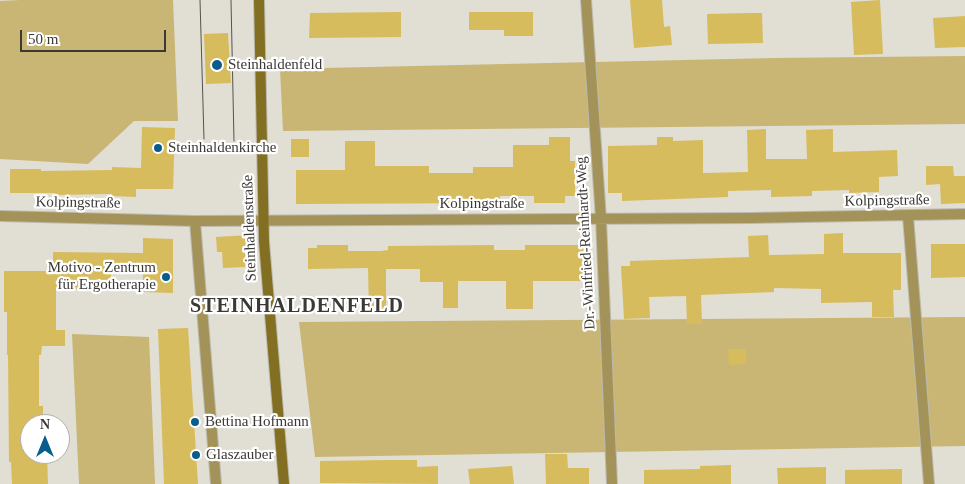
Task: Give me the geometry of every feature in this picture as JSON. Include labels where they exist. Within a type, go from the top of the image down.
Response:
[{"type":"street","name":"Steinhaldenstraße","points":[[259,0],[264,219],[271,336],[284,484]]},
{"type":"street","name":"Dr.-Winfried-Reinhardt-Weg","points":[[586,0],[601,219],[612,484]]},
{"type":"street","name":"Kolpingstraße","points":[[0,216],[195,221],[264,219],[601,219],[965,214]]},
{"type":"street","points":[[908,216],[928,484]]},
{"type":"street","points":[[195,221],[216,484]]},
{"type":"shaded area","points":[[173,0],[178,121],[134,121],[88,164],[0,159],[0,1]]},
{"type":"shaded area","points":[[965,56],[965,124],[283,131],[280,69],[774,58]]},
{"type":"shaded area","points":[[965,317],[965,446],[315,457],[299,322]]},
{"type":"shaded area","points":[[72,334],[149,337],[155,484],[79,484]]},
{"type":"building","points":[[630,0],[662,0],[664,27],[670,26],[672,45],[634,48]]},
{"type":"building","points":[[880,0],[883,54],[854,55],[851,2]]},
{"type":"building","points":[[401,12],[401,37],[309,38],[310,13]]},
{"type":"building","points":[[469,12],[533,12],[533,36],[504,36],[504,30],[469,30]]},
{"type":"building","points":[[762,13],[763,43],[708,44],[707,14]]},
{"type":"building","points":[[965,16],[965,47],[935,48],[933,18]]},
{"type":"building","points":[[228,33],[231,83],[206,84],[204,34]]},
{"type":"building","points":[[142,127],[175,128],[173,189],[136,189],[136,197],[112,196],[112,194],[54,195],[54,193],[10,193],[10,169],[41,169],[41,171],[112,170],[112,167],[141,168]]},
{"type":"building","points":[[766,129],[766,159],[807,159],[806,130],[833,129],[833,152],[897,150],[898,176],[879,177],[879,192],[849,193],[849,190],[812,191],[812,196],[771,197],[771,190],[728,191],[728,197],[622,201],[622,193],[608,193],[608,146],[657,145],[657,137],[673,137],[673,141],[703,140],[703,173],[748,172],[747,130]]},
{"type":"building","points":[[549,137],[570,137],[570,161],[575,161],[575,196],[565,196],[565,203],[534,203],[534,196],[500,196],[500,203],[296,204],[296,170],[345,170],[345,141],[375,141],[375,166],[429,166],[429,173],[473,173],[473,167],[513,167],[513,145],[549,145]]},
{"type":"building","points":[[291,139],[309,139],[309,157],[291,157]]},
{"type":"building","points":[[926,166],[953,166],[954,176],[965,176],[965,203],[941,204],[940,184],[926,185]]},
{"type":"building","points":[[843,233],[843,253],[901,253],[901,290],[893,290],[894,317],[872,317],[872,302],[821,303],[821,289],[774,288],[774,292],[701,295],[702,324],[687,324],[686,296],[649,297],[650,318],[624,319],[621,266],[630,266],[630,261],[749,257],[748,236],[768,235],[769,255],[824,254],[824,234]]},
{"type":"building","points":[[250,235],[251,250],[245,251],[245,267],[223,268],[222,252],[217,252],[216,237]]},
{"type":"building","points":[[143,238],[173,239],[173,293],[143,292],[143,271],[111,271],[111,290],[56,289],[56,330],[65,330],[65,346],[42,346],[41,355],[39,355],[39,406],[43,406],[43,414],[20,414],[20,464],[47,464],[48,484],[12,484],[11,462],[9,462],[7,312],[4,312],[4,271],[53,271],[53,252],[143,253]]},
{"type":"building","points":[[931,244],[965,244],[965,277],[931,278]]},
{"type":"building","points":[[317,245],[348,245],[348,251],[381,251],[388,250],[388,246],[494,245],[494,250],[525,250],[525,245],[583,245],[584,281],[533,281],[533,309],[506,309],[506,281],[458,281],[458,308],[443,308],[443,282],[420,282],[420,269],[386,269],[386,312],[369,312],[368,268],[308,269],[308,248],[317,248]]},
{"type":"building","points":[[188,328],[198,484],[164,484],[158,329]]},
{"type":"building","points":[[728,349],[746,349],[746,364],[729,365]]},
{"type":"building","points":[[545,454],[567,454],[568,468],[589,468],[589,484],[546,484]]},
{"type":"building","points":[[417,460],[417,467],[438,466],[438,484],[320,483],[320,461]]},
{"type":"building","points":[[731,465],[731,484],[644,484],[644,470],[700,469],[700,466]]},
{"type":"building","points":[[512,466],[514,484],[470,484],[468,469]]},
{"type":"building","points":[[826,467],[826,484],[778,484],[777,468]]},
{"type":"building","points":[[902,469],[902,484],[845,484],[845,470]]},
{"type":"tram line","points":[[200,0],[204,139]]},
{"type":"tram line","points":[[231,0],[234,141]]},
{"type":"place","name":"Steinhaldenfeld","points":[[217,65]]},
{"type":"place","name":"Steinhaldenkirche","points":[[158,148]]},
{"type":"place","name":"Motivo - Zentrum für Ergotherapie","points":[[166,277]]},
{"type":"place","name":"Bettina Hofmann","points":[[195,422]]},
{"type":"place","name":"Glaszauber","points":[[196,455]]},
{"type":"district","name":"STEINHALDENFELD","points":[[297,307]]}]
